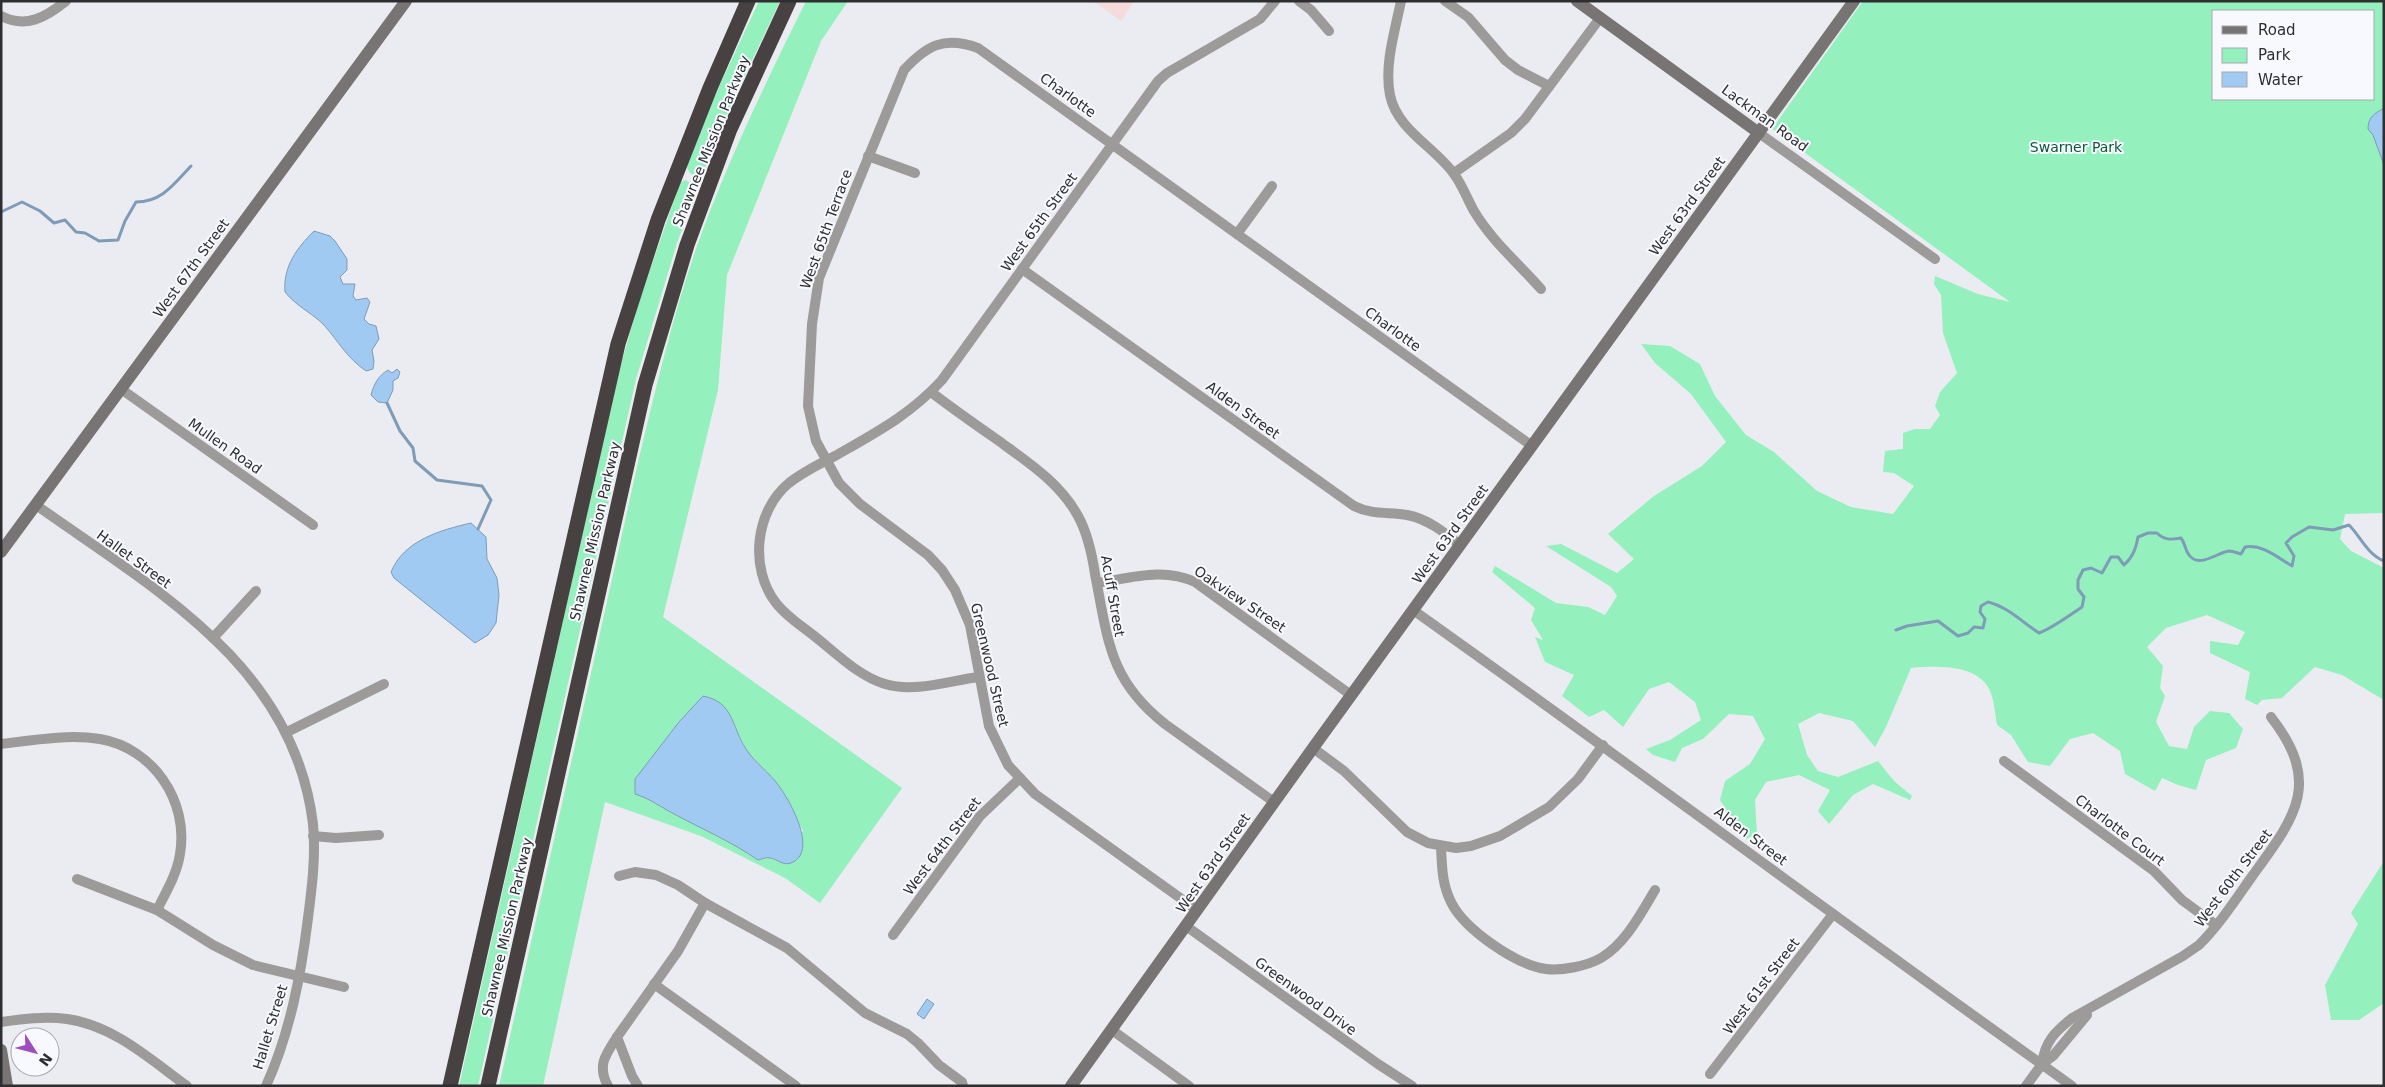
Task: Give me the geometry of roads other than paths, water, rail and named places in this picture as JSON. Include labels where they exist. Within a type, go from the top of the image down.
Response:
[{"type":"highway","name":"Shawnee Mission Parkway","points":[[450,1086],[618,344],[658,220],[710,88],[748,1]]},
{"type":"highway","name":"Shawnee Mission Parkway","points":[[488,1086],[645,385],[687,245],[710,182],[734,120],[790,1]]},
{"type":"street","points":[[1,16],[20,23],[44,17],[66,1]]},
{"type":"street","name":"West 67th Street","points":[[1,552],[406,1]]},
{"type":"street","name":"West 65th Street","points":[[826,460],[903,416],[931,392],[1151,89],[1167,73],[1260,19],[1275,1]]},
{"type":"street","points":[[1299,1],[1311,10],[1329,31]]},
{"type":"street","points":[[1401,1],[1388,72],[1390,97],[1395,109],[1408,128],[1454,173],[1474,211],[1541,289]]},
{"type":"street","points":[[1445,1],[1468,17],[1498,54],[1512,65],[1549,86]]},
{"type":"street","name":"Lackman Road","points":[[1577,1],[1935,259]]},
{"type":"street","name":"West 63rd Street","points":[[1072,1086],[1351,695],[1854,1]]},
{"type":"street","points":[[1454,173],[1511,133],[1525,118],[1600,18]]},
{"type":"street","name":"Charlotte","points":[[950,42],[963,43],[986,53],[1532,446]]},
{"type":"street","name":"West 65th Terrace","points":[[826,460],[816,441],[808,406],[814,302],[819,278],[904,70],[920,53],[936,44],[950,42]]},
{"type":"street","points":[[868,156],[915,173]]},
{"type":"street","points":[[1237,234],[1272,186]]},
{"type":"street","name":"Alden Street","points":[[1022,269],[1354,506],[1379,514],[1406,515],[1420,518],[1460,545]]},
{"type":"street","name":"Mullen Road","points":[[121,389],[314,525]]},
{"type":"street","name":"Acuff Street","points":[[931,392],[1032,466],[1052,482],[1067,498],[1079,517],[1088,539],[1109,648],[1121,675],[1134,695],[1165,724],[1274,802]]},
{"type":"street","points":[[826,460],[800,475],[777,495],[765,518],[760,535],[759,554],[761,571],[775,602],[799,624],[859,670],[886,684],[911,687],[978,676]]},
{"type":"street","name":"Greenwood Street","points":[[826,460],[846,491],[875,516],[928,555],[942,570],[956,590],[970,625],[978,676],[989,726],[996,745],[1008,765],[1035,794],[1197,910]]},
{"type":"street","name":"Hallet Street","points":[[36,505],[154,590],[213,638],[259,687],[287,732],[308,792],[314,836],[311,897],[299,976],[288,1027],[277,1061],[266,1086]]},
{"type":"street","name":"Oakview Street","points":[[1097,583],[1153,574],[1182,576],[1195,582],[1351,695]]},
{"type":"street","points":[[213,638],[256,591]]},
{"type":"street","name":"Alden Street","points":[[1413,610],[1603,745],[2072,1086]]},
{"type":"street","points":[[287,732],[384,684]]},
{"type":"street","name":"West 60th Street","points":[[2026,1086],[2042,1064],[2053,1056],[2079,1023],[2096,1006],[2193,950],[2216,925],[2282,835],[2297,801],[2299,771],[2296,757],[2286,736],[2271,717]]},
{"type":"street","points":[[1,744],[73,738],[102,739],[130,749],[153,767],[171,791],[178,810],[182,830],[178,862],[157,910]]},
{"type":"street","points":[[1313,748],[1344,771],[1406,832],[1428,843],[1441,847],[1456,848],[1488,842],[1549,807],[1578,779],[1603,745]]},
{"type":"street","name":"Charlotte Court","points":[[2004,761],[2154,871],[2182,900],[2216,925]]},
{"type":"street","name":"West 64th Street","points":[[893,936],[980,816],[1020,778]]},
{"type":"street","points":[[314,836],[336,838],[379,836]]},
{"type":"street","points":[[1441,847],[1443,881],[1451,903],[1458,915],[1475,931],[1515,958],[1546,969],[1567,968],[1601,958],[1628,933],[1655,890]]},
{"type":"street","points":[[619,876],[635,872],[656,875],[678,885],[705,903],[787,948],[866,1013],[907,1034],[939,1065],[962,1082],[963,1086]]},
{"type":"street","points":[[77,879],[157,910],[230,955],[253,965],[299,976]]},
{"type":"street","points":[[608,1086],[602,1073],[603,1059],[678,951],[705,903]]},
{"type":"street","name":"West 61st Street","points":[[1710,1074],[1833,914]]},
{"type":"street","name":"Greenwood Drive","points":[[1186,926],[1370,1059],[1412,1086]]},
{"type":"street","name":"Hallet Street","points":[[299,976],[344,987]]},
{"type":"street","points":[[654,984],[796,1086]]},
{"type":"street","points":[[1,1022],[45,1017],[68,1019],[90,1024],[124,1041],[187,1086]]},
{"type":"street","points":[[1112,1030],[1189,1086]]},
{"type":"street","points":[[617,1038],[638,1086]]},
{"type":"street","points":[[1,1050],[7,1086]]},
{"type":"water","points":[[2384,108],[2384,165],[2373,135],[2368,129],[2372,116]]},
{"type":"water","points":[[314,231],[330,236],[335,241],[347,259],[347,270],[340,277],[343,284],[355,284],[353,296],[356,300],[367,298],[370,302],[364,319],[369,324],[376,326],[379,339],[372,350],[373,369],[366,371],[359,366],[324,325],[285,292],[286,274],[292,258]]},
{"type":"water","points":[[397,369],[400,372],[398,378],[393,381],[393,390],[387,403],[378,402],[371,395],[377,381],[388,370],[392,373]]},
{"type":"water","points":[[471,523],[486,537],[487,559],[497,578],[499,595],[496,623],[488,635],[475,643],[394,578],[391,572],[397,561],[414,544],[436,533]]},
{"type":"water","points":[[703,696],[713,699],[726,709],[746,749],[784,793],[800,826],[802,838],[802,848],[799,857],[791,863],[785,864],[768,858],[758,860],[728,842],[635,794],[635,779],[679,722]]},
{"type":"water","points":[[927,999],[934,1004],[924,1019],[917,1014]]},
{"type":"waterway","points":[[1,212],[22,202],[40,211],[54,223],[65,220],[76,232],[85,233],[99,241],[118,240],[125,221],[136,202],[153,199],[167,191],[191,166]]},
{"type":"waterway","points":[[387,403],[400,431],[413,448],[415,461],[437,480],[482,486],[491,500],[478,529]]},
{"type":"waterway","points":[[1896,630],[1907,626],[1938,621],[1958,636],[1968,633],[1974,627],[1983,628],[1985,619],[1980,612],[1981,606],[1988,602],[2008,611],[2039,633],[2082,607],[2084,597],[2078,589],[2078,580],[2083,570],[2091,568],[2102,573],[2111,557],[2118,557],[2124,565],[2134,552],[2138,537],[2148,533],[2157,533],[2168,539],[2181,538],[2193,559],[2209,559],[2229,551],[2241,554],[2245,547],[2257,547],[2292,566],[2294,556],[2286,543],[2292,537],[2309,527],[2333,530],[2349,525],[2369,550],[2384,561]]},
{"type":"park label","name":"Swarner Park","points":[[2076,147]]}]
